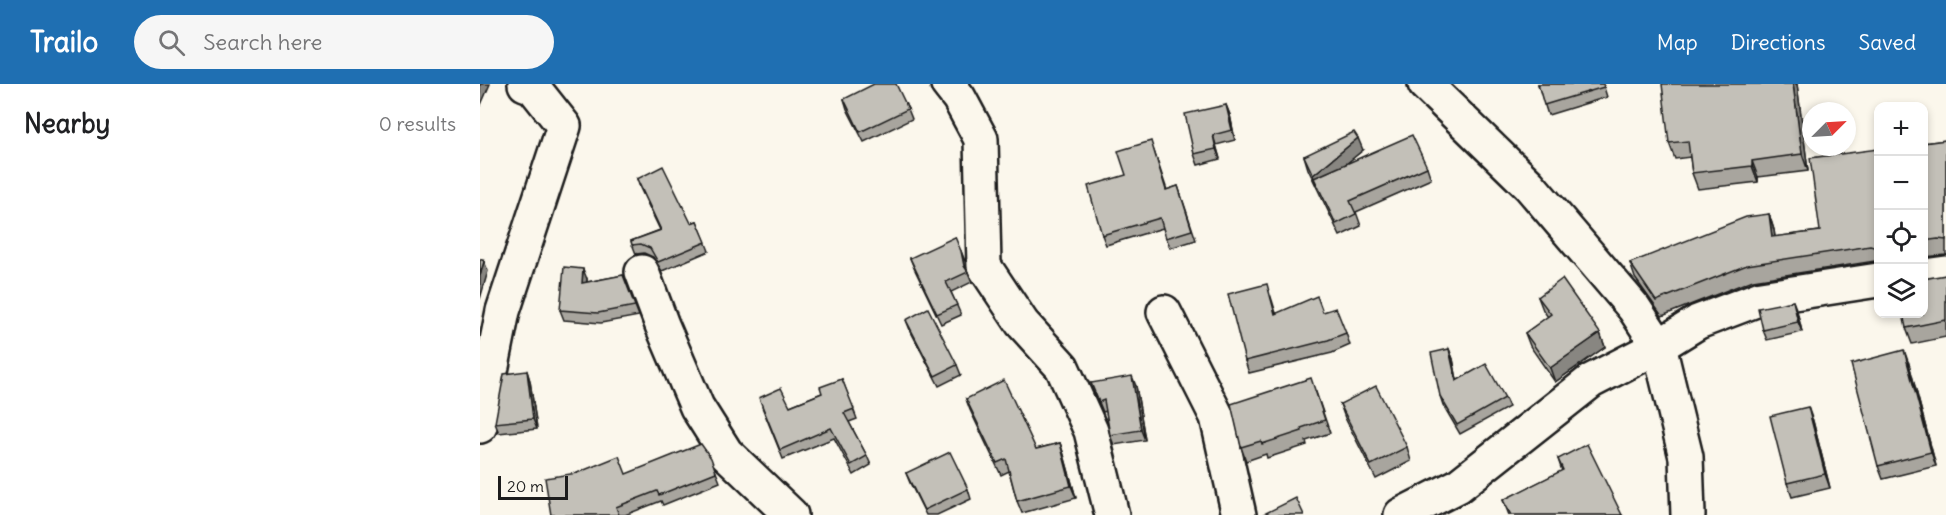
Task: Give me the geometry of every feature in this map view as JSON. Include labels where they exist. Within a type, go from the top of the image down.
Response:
[{"type":"street","points":[[480,426],[503,311],[564,126],[533,87],[525,84]]},
{"type":"street","points":[[948,84],[959,98],[981,139],[984,266],[1022,323],[1062,367],[1091,431],[1112,515]]},
{"type":"street","points":[[1425,84],[1529,186],[1634,308],[1659,346],[1686,457],[1688,515]]},
{"type":"street","points":[[642,272],[697,407],[726,453],[791,515]]},
{"type":"street","points":[[1928,275],[1946,273]]},
{"type":"street","points":[[1401,515],[1458,486],[1591,381],[1659,346],[1698,322],[1761,298],[1874,281]]},
{"type":"street","points":[[1164,312],[1217,417],[1239,515]]},
{"type":"building","points":[[874,84],[896,84],[908,109],[860,132],[844,99]]},
{"type":"building","points":[[1538,84],[1603,84],[1604,87],[1544,105]]},
{"type":"building","points":[[1662,84],[1793,84],[1802,154],[1752,161],[1752,166],[1692,173],[1688,141],[1669,143]]},
{"type":"building","points":[[1226,105],[1232,130],[1213,135],[1216,149],[1194,154],[1185,114]]},
{"type":"building","points":[[1354,132],[1358,138],[1313,175],[1304,156]]},
{"type":"building","points":[[1412,135],[1427,167],[1350,201],[1356,214],[1336,224],[1314,178]]},
{"type":"building","points":[[1946,140],[1946,240],[1928,240],[1928,142]]},
{"type":"building","points":[[1151,141],[1166,190],[1178,186],[1192,230],[1166,238],[1160,218],[1102,235],[1088,186],[1126,175],[1118,151]]},
{"type":"building","points":[[1874,150],[1874,247],[1747,265],[1656,301],[1630,263],[1746,217],[1769,214],[1772,237],[1820,231],[1810,158],[1856,156],[1856,152]]},
{"type":"building","points":[[663,166],[691,223],[697,221],[706,242],[658,262],[650,248],[641,244],[632,245],[631,241],[661,230],[637,179]]},
{"type":"building","points":[[955,237],[968,272],[946,282],[957,305],[937,314],[910,258]]},
{"type":"building","points":[[480,259],[484,261],[480,276]]},
{"type":"building","points":[[564,267],[583,269],[582,283],[623,275],[635,306],[598,313],[560,310]]},
{"type":"building","points":[[1946,275],[1946,320],[1906,328],[1904,318],[1928,318],[1928,278]]},
{"type":"building","points":[[1562,279],[1600,333],[1550,368],[1525,333],[1551,314],[1538,297]]},
{"type":"building","points":[[1267,284],[1275,314],[1317,296],[1323,312],[1336,308],[1346,333],[1328,340],[1245,361],[1228,294]]},
{"type":"building","points":[[1793,301],[1798,322],[1763,330],[1758,308]]},
{"type":"building","points":[[928,308],[957,365],[935,376],[906,320]]},
{"type":"building","points":[[1449,349],[1456,381],[1486,364],[1505,398],[1457,425],[1440,396],[1431,353]]},
{"type":"building","points":[[1904,350],[1931,452],[1878,466],[1851,364]]},
{"type":"building","points":[[527,371],[533,419],[495,423],[504,374]]},
{"type":"building","points":[[1132,376],[1141,430],[1110,435],[1104,400],[1099,402],[1091,383]]},
{"type":"building","points":[[1311,378],[1325,420],[1301,428],[1302,431],[1262,444],[1261,441],[1241,447],[1231,404]]},
{"type":"building","points":[[842,379],[854,409],[844,413],[867,456],[851,465],[831,428],[780,450],[759,398],[781,388],[790,406],[822,393],[820,387]]},
{"type":"building","points":[[1004,380],[1036,449],[1060,443],[1071,486],[1017,501],[1006,459],[997,463],[966,399]]},
{"type":"building","points":[[1376,386],[1407,447],[1371,465],[1340,404]]},
{"type":"building","points":[[1808,407],[1825,474],[1787,483],[1770,416]]},
{"type":"building","points":[[701,444],[711,458],[716,472],[659,495],[657,491],[616,507],[619,515],[551,515],[545,478],[577,473],[619,456],[626,474]]},
{"type":"building","points":[[1587,444],[1622,515],[1511,515],[1503,500],[1563,470],[1558,459]]},
{"type":"building","points":[[950,452],[968,489],[924,510],[906,473]]},
{"type":"building","points":[[1296,498],[1304,515],[1262,515]]}]
